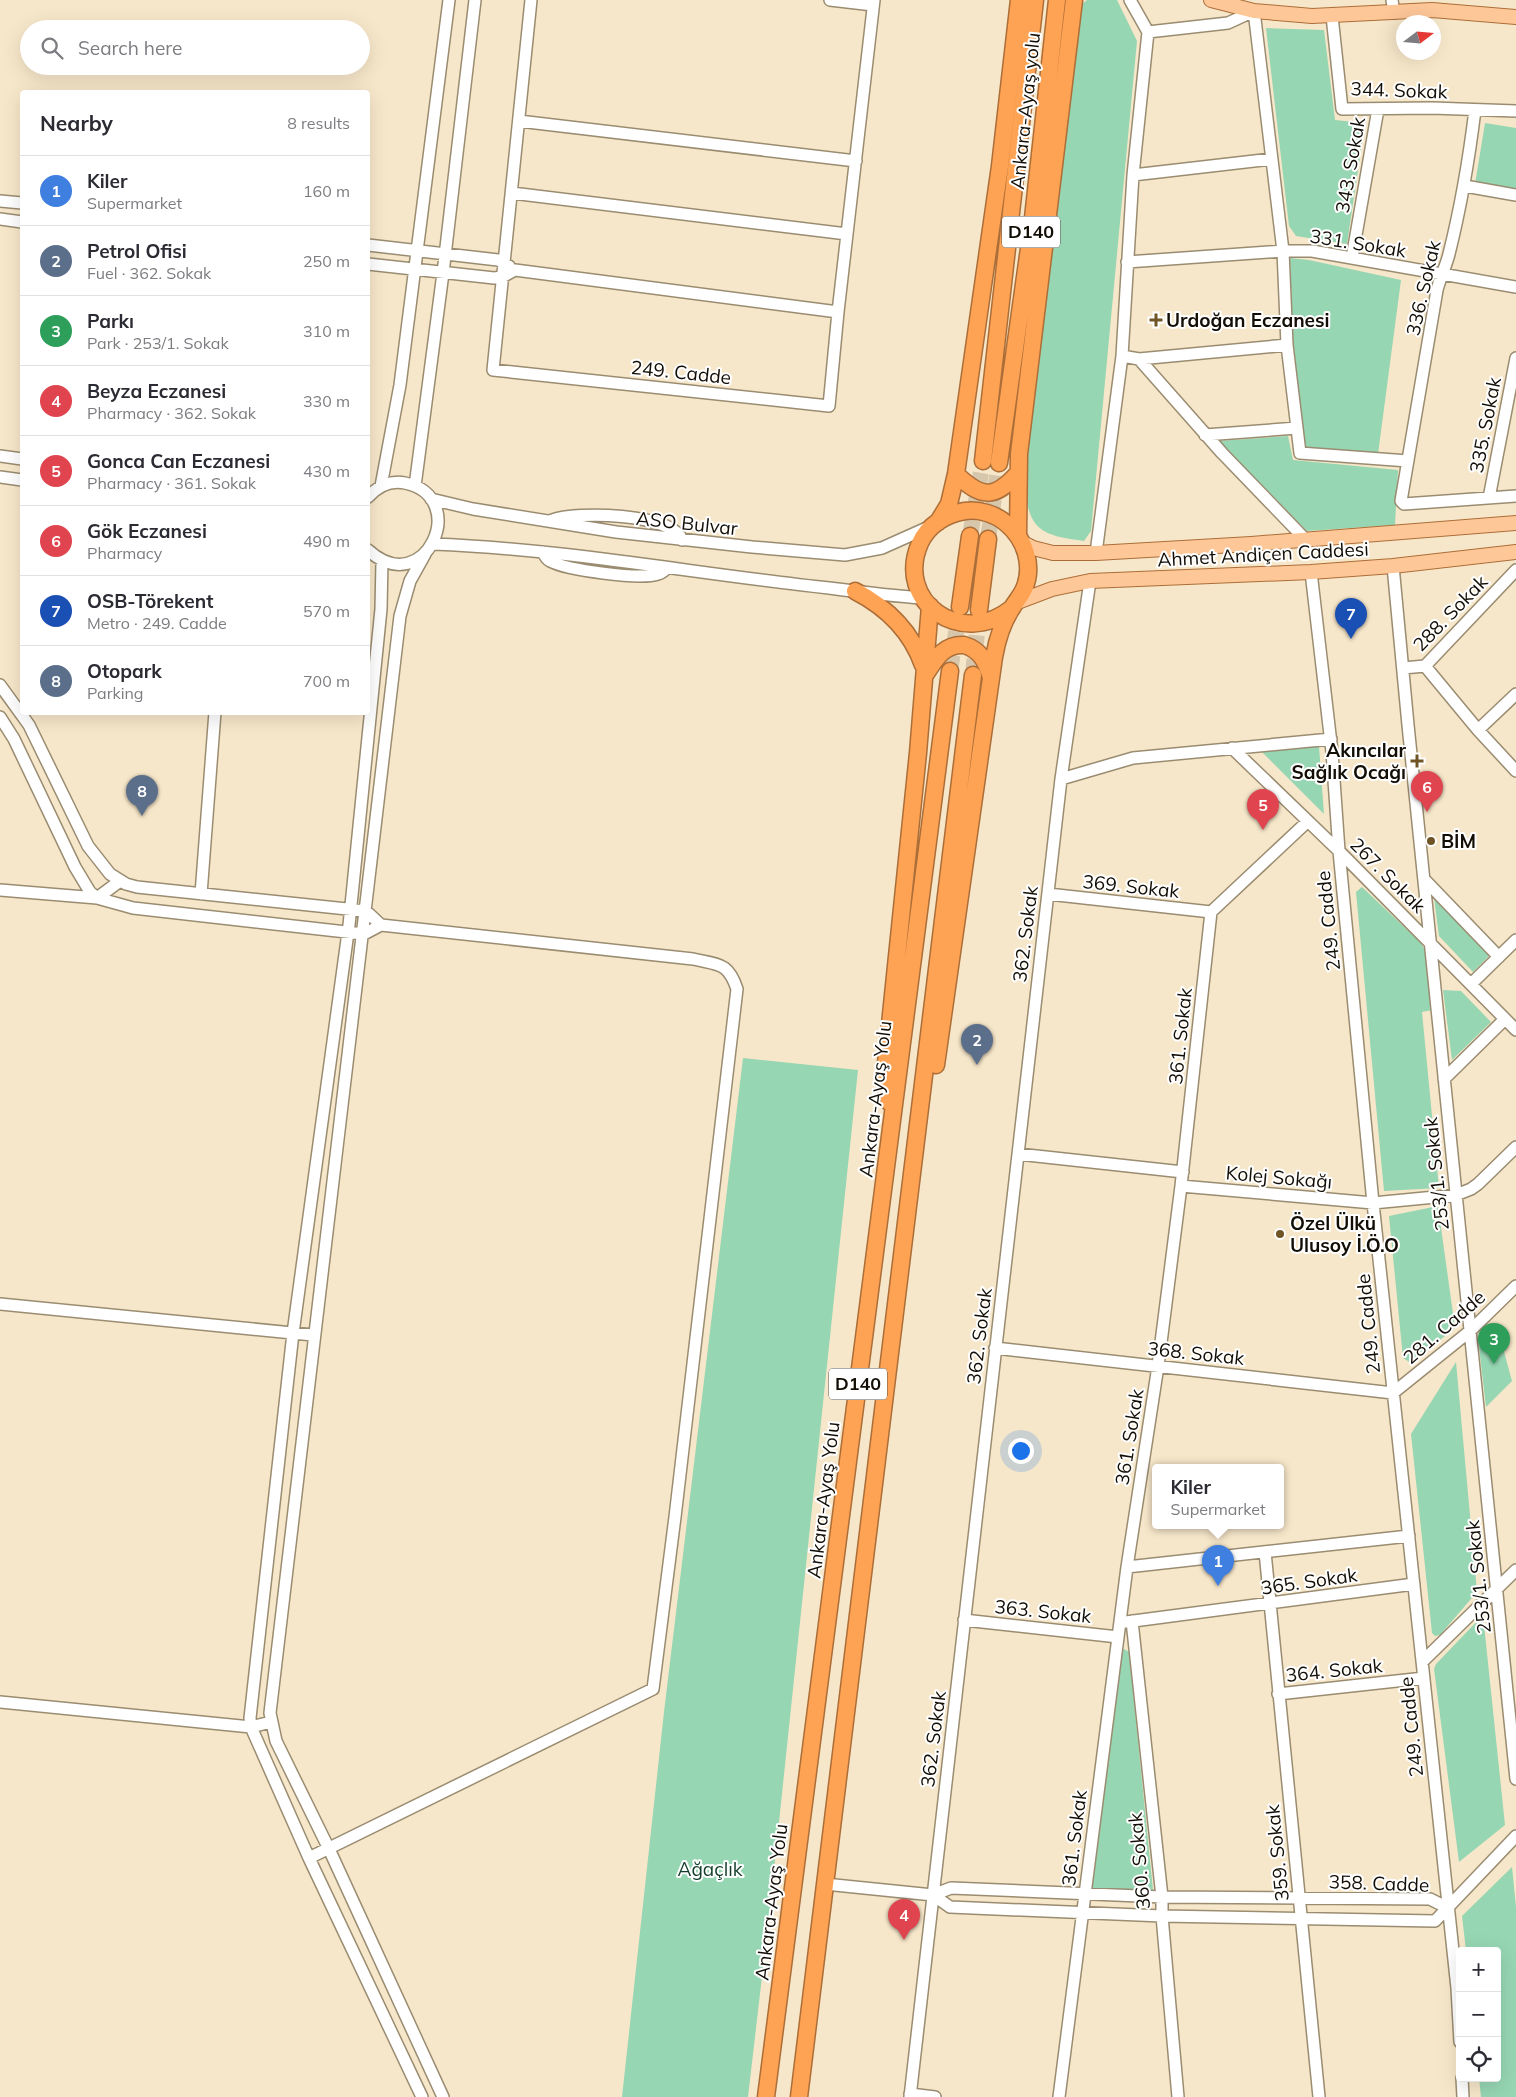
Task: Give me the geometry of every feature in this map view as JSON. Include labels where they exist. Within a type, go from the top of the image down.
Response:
[{"type":"highway","points":[[893,1115],[885,1086],[886,1063],[918,753],[924,673],[926,602],[916,579],[915,558],[922,539],[937,523],[949,504],[956,474],[998,176],[1019,0]]},
{"type":"highway","name":"Ankara-Ayaş yolu","points":[[983,461],[1035,0]]},
{"type":"highway","name":"Ankara-Ayaş yolu","points":[[999,463],[1032,227],[1057,0]]},
{"type":"highway","points":[[917,1126],[925,1114],[930,1100],[998,637],[1025,586],[1028,574],[1028,562],[1020,539],[1018,473],[1029,356],[1074,0]]},
{"type":"highway","points":[[956,474],[974,490],[987,493],[1007,484],[1018,473]]},
{"type":"highway","points":[[937,523],[956,512],[981,511],[1003,520],[1020,539]]},
{"type":"highway","points":[[960,607],[970,536]]},
{"type":"highway","points":[[979,610],[988,539]]},
{"type":"highway","points":[[855,591],[876,604],[895,620],[915,648],[924,673]]},
{"type":"highway","points":[[926,602],[948,619],[970,624],[993,620],[1013,606]]},
{"type":"highway","points":[[924,673],[946,648],[958,644],[969,646],[980,654],[986,662],[991,677]]},
{"type":"highway","name":"Ankara-Ayaş Yolu","points":[[766,2097],[950,671]]},
{"type":"highway","name":"D140","points":[[799,2097],[973,675]]},
{"type":"main road","points":[[1211,0],[1254,11],[1332,16],[1393,7],[1516,17]]},
{"type":"main road","name":"Ahmet Andiçen Caddesi","points":[[1020,539],[1033,548],[1053,553],[1096,553],[1306,540],[1516,523]]},
{"type":"main road","name":"Ahmet Andiçen Caddesi","points":[[1013,606],[1059,586],[1090,581],[1311,572],[1393,566],[1516,552]]},
{"type":"street","points":[[373,491],[400,384],[448,0]]},
{"type":"street","points":[[415,486],[446,254],[475,0]]},
{"type":"street","points":[[370,264],[494,278],[502,277],[510,267],[512,193],[531,0]]},
{"type":"street","points":[[830,0],[874,3]]},
{"type":"street","points":[[1096,553],[1122,356],[1133,175],[1148,32],[1130,0]]},
{"type":"street","name":"249. Cadde","points":[[502,277],[493,370],[829,406],[874,3]]},
{"type":"street","points":[[1148,32],[1228,23],[1254,11],[1283,252],[1287,344],[1300,453],[1408,462]]},
{"type":"street","name":"344. Sokak","points":[[1332,16],[1342,109],[1432,108],[1516,111]]},
{"type":"street","name":"343. Sokak","points":[[1352,258],[1378,109]]},
{"type":"street","name":"336. Sokak","points":[[1475,110],[1465,186],[1449,257],[1441,274],[1402,503],[1489,498]]},
{"type":"street","points":[[519,121],[856,161]]},
{"type":"street","points":[[1133,175],[1272,159]]},
{"type":"street","points":[[1465,186],[1516,195]]},
{"type":"street","points":[[512,193],[847,234]]},
{"type":"street","points":[[0,201],[20,203]]},
{"type":"street","points":[[0,218],[20,222]]},
{"type":"street","points":[[370,245],[498,260],[510,267],[838,312]]},
{"type":"street","name":"331. Sokak","points":[[1128,262],[1312,251],[1516,287]]},
{"type":"street","points":[[1122,356],[1139,359],[1287,344]]},
{"type":"street","name":"335. Sokak","points":[[1489,498],[1516,358]]},
{"type":"street","points":[[1139,359],[1205,435],[1306,540]]},
{"type":"street","points":[[1205,435],[1297,428]]},
{"type":"street","points":[[0,456],[20,459]]},
{"type":"street","points":[[0,478],[20,480]]},
{"type":"street","points":[[373,491],[392,483],[404,483],[415,486],[431,500],[436,510],[439,521],[438,533],[410,581],[400,616],[364,934],[313,1335],[270,1713],[276,1741],[329,1849],[443,2097]]},
{"type":"street","points":[[1489,498],[1516,496]]},
{"type":"street","name":"ASO Bulvar","points":[[431,500],[473,509],[616,532],[845,556],[882,548],[937,523]]},
{"type":"street","points":[[433,544],[486,546],[543,552],[759,581],[855,591],[926,602]]},
{"type":"street","points":[[370,552],[382,561],[405,564],[425,554]]},
{"type":"street","points":[[382,561],[381,609],[351,909],[293,1333],[250,1718],[251,1727],[309,1858],[422,2097]]},
{"type":"street","name":"253/1. Sokak","points":[[1393,566],[1516,1779]]},
{"type":"street","name":"288. Sokak","points":[[1403,668],[1425,666],[1516,570]]},
{"type":"street","name":"249. Cadde","points":[[1311,572],[1331,739],[1339,851],[1373,1203],[1457,1988],[1460,2037]]},
{"type":"street","name":"362. Sokak","points":[[910,2095],[1061,779],[1090,581]]},
{"type":"street","points":[[1425,666],[1478,730],[1516,771]]},
{"type":"street","points":[[0,685],[20,712]]},
{"type":"street","points":[[1478,730],[1516,694]]},
{"type":"street","points":[[22,715],[29,724],[88,846],[110,874],[120,881],[137,887],[366,911],[381,925]]},
{"type":"street","points":[[201,894],[215,715]]},
{"type":"street","points":[[0,717],[14,739],[75,867],[90,892],[97,898]]},
{"type":"street","points":[[1061,779],[1133,758],[1331,739]]},
{"type":"street","name":"267. Sokak","points":[[1232,748],[1430,941],[1516,1030]]},
{"type":"street","points":[[1211,912],[1307,822]]},
{"type":"street","points":[[1424,879],[1499,957]]},
{"type":"street","points":[[97,898],[120,881]]},
{"type":"street","points":[[0,890],[97,898],[133,908],[364,934],[381,925],[693,959],[724,967],[731,972],[737,990],[675,1517],[652,1689],[309,1858]]},
{"type":"street","name":"369. Sokak","points":[[1048,894],[1211,912]]},
{"type":"street","name":"361. Sokak","points":[[1059,2097],[1118,1637],[1126,1622],[1127,1567],[1158,1366],[1182,1186],[1211,912]]},
{"type":"street","points":[[1471,984],[1516,940]]},
{"type":"street","points":[[1444,1080],[1505,1018]]},
{"type":"street","points":[[1456,1195],[1471,1190],[1516,1147]]},
{"type":"street","points":[[1018,1154],[1183,1172]]},
{"type":"street","name":"Kolej Sokağı","points":[[1182,1186],[1373,1203],[1456,1195]]},
{"type":"street","name":"281. Cadde","points":[[1394,1393],[1470,1332],[1516,1286]]},
{"type":"street","points":[[0,1304],[313,1335]]},
{"type":"street","name":"368. Sokak","points":[[995,1348],[1394,1393]]},
{"type":"street","points":[[1127,1567],[1409,1536]]},
{"type":"street","name":"359. Sokak","points":[[1266,1552],[1278,1694],[1319,2097]]},
{"type":"street","points":[[1422,1662],[1516,1570]]},
{"type":"street","name":"365. Sokak","points":[[1126,1622],[1414,1584]]},
{"type":"street","name":"363. Sokak","points":[[964,1620],[1118,1637]]},
{"type":"street","name":"360. Sokak","points":[[1126,1622],[1162,1898],[1178,2097]]},
{"type":"street","name":"364. Sokak","points":[[1278,1694],[1424,1678]]},
{"type":"street","points":[[0,1702],[251,1727],[271,1722]]},
{"type":"street","points":[[1448,1908],[1516,1836]]},
{"type":"street","name":"358. Cadde","points":[[825,1884],[933,1895],[951,1888],[1162,1898],[1430,1899],[1448,1908],[1435,1921],[1162,1916],[950,1907],[933,1895]]},
{"type":"street","points":[[1462,2082],[1463,2097]]},
{"type":"street","points":[[910,2095],[935,2097]]},
{"type":"green space","points":[[1087,0],[1117,0],[1137,41],[1091,531],[1084,541],[1056,536],[1039,527],[1029,511],[1024,483],[1082,4]]},
{"type":"green space","points":[[1266,28],[1324,30],[1335,120],[1365,123],[1347,244],[1296,236],[1289,226]]},
{"type":"green space","points":[[1485,123],[1516,128],[1516,190],[1475,184]]},
{"type":"green space","points":[[1290,258],[1309,260],[1401,280],[1378,454],[1305,447],[1293,339]]},
{"type":"green space","points":[[1288,436],[1293,460],[1398,470],[1395,525],[1307,531],[1219,441]]},
{"type":"green space","points":[[1319,746],[1324,814],[1259,749]]},
{"type":"green space","points":[[1362,887],[1420,942],[1427,953],[1432,1010],[1422,1012],[1439,1188],[1384,1191],[1356,892]]},
{"type":"green space","points":[[1434,898],[1489,956],[1473,972],[1439,936]]},
{"type":"green space","points":[[1443,990],[1461,991],[1491,1022],[1452,1060]]},
{"type":"green space","name":"Ağaçlık","points":[[743,1058],[858,1070],[770,1908],[748,2097],[622,2097],[664,1712]]},
{"type":"green space","points":[[1438,1206],[1455,1328],[1411,1363],[1403,1358],[1389,1216]]},
{"type":"green space","points":[[1497,1326],[1512,1381],[1486,1407],[1479,1347]]},
{"type":"green space","points":[[1456,1362],[1477,1592],[1440,1635],[1435,1636],[1432,1633],[1411,1434]]},
{"type":"green space","points":[[1483,1615],[1505,1825],[1459,1862],[1434,1669],[1436,1664]]},
{"type":"green space","points":[[1124,1649],[1129,1652],[1153,1890],[1092,1890],[1119,1653]]},
{"type":"green space","points":[[1512,1867],[1516,1907],[1516,2097],[1481,2097],[1479,2082],[1501,2082],[1501,1947],[1466,1947],[1462,1916]]},
{"type":"tunnel","points":[[970,536],[983,461]]},
{"type":"tunnel","points":[[988,539],[999,463]]},
{"type":"tunnel","points":[[950,671],[960,607]]},
{"type":"tunnel","points":[[973,675],[979,610]]},
{"type":"place","name":"Urdoğan Eczanesi","points":[[1156,320]]},
{"type":"place","name":"OSB-Törekent","points":[[1351,639]]},
{"type":"place","name":"Akıncılar Sağlık Ocağı","points":[[1417,761]]},
{"type":"place","name":"Gök Eczanesi","points":[[1427,812]]},
{"type":"place","name":"Otopark","points":[[142,816]]},
{"type":"place","name":"Gonca Can Eczanesi","points":[[1263,830]]},
{"type":"place","name":"BİM","points":[[1431,841]]},
{"type":"place","name":"Petrol Ofisi","points":[[977,1065]]},
{"type":"place","name":"Özel Ülkü Ulusoy İ.Ö.O","points":[[1280,1234]]},
{"type":"place","name":"Parkı","points":[[1494,1364]]},
{"type":"place","name":"Kiler","points":[[1218,1586]]},
{"type":"place","name":"Beyza Eczanesi","points":[[904,1940]]}]
